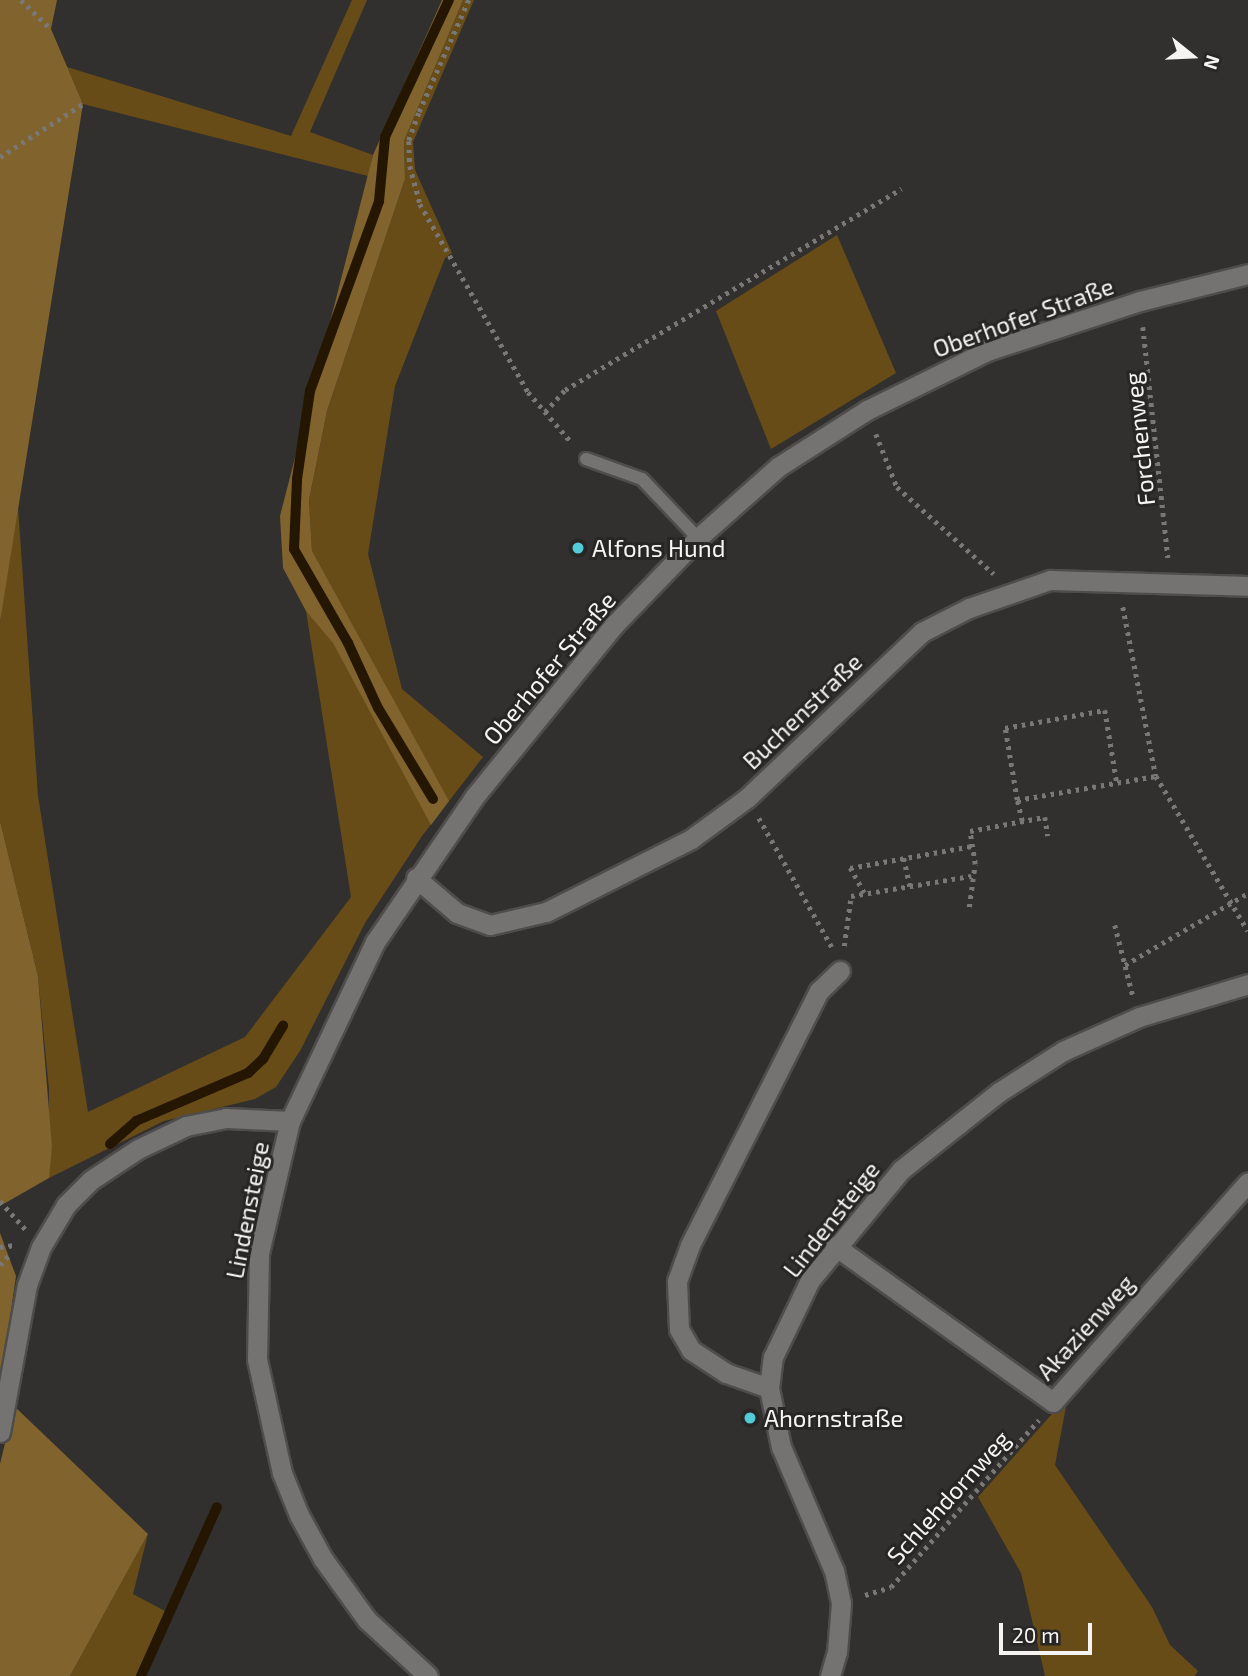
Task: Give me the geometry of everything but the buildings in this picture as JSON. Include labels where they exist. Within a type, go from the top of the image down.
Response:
[{"type":"street","name":"Oberhofer Straße","points":[[290,1121],[346,995],[416,878],[565,684],[698,538],[778,467],[867,410],[987,351],[1140,301],[1248,274]]},
{"type":"street","name":"Buchenstraße","points":[[416,878],[457,913],[490,925],[546,912],[691,839],[747,798],[922,632],[969,608],[1025,585],[1061,579],[1248,586]]},
{"type":"street","points":[[769,1388],[726,1373],[691,1350],[677,1318],[677,1281],[690,1245],[819,991],[840,971]]},
{"type":"street","name":"Lindensteige","points":[[830,1676],[837,1652],[841,1603],[834,1571],[781,1447],[769,1388],[773,1357],[787,1320],[835,1246],[901,1170],[999,1093],[1063,1051],[1139,1017],[1248,984]]},
{"type":"street","points":[[0,1433],[27,1285],[52,1223],[74,1197],[138,1149],[186,1126],[226,1118],[290,1121]]},
{"type":"street","name":"Lindensteige","points":[[290,1121],[259,1253],[257,1359],[266,1414],[282,1473],[323,1559],[367,1620],[428,1676]]},
{"type":"street","name":"Akazienweg","points":[[835,1246],[1053,1402],[1248,1181]]},
{"type":"lane","points":[[586,459],[642,479],[698,538]]},
{"type":"path","points":[[21,0],[51,29]]},
{"type":"path","points":[[468,0],[409,141],[410,166],[420,204],[528,392],[586,459]]},
{"type":"path","points":[[0,157],[83,104]]},
{"type":"path","points":[[545,412],[565,390],[901,189]]},
{"type":"path","name":"Forchenweg","points":[[1140,301],[1170,573]]},
{"type":"path","points":[[867,410],[897,487],[993,574]]},
{"type":"path","points":[[1124,610],[1156,776],[1229,903],[1248,930]]},
{"type":"path","points":[[1021,821],[1005,728],[1105,710],[1117,783]]},
{"type":"path","points":[[1017,800],[1156,776]]},
{"type":"path","points":[[757,813],[825,930]]},
{"type":"path","points":[[969,907],[971,876],[975,864],[970,831],[1045,817],[1048,836]]},
{"type":"path","points":[[864,894],[850,868],[972,846]]},
{"type":"path","points":[[904,858],[910,886]]},
{"type":"path","points":[[840,971],[851,896],[971,876]]},
{"type":"path","points":[[1125,965],[1248,892]]},
{"type":"path","points":[[1115,925],[1139,1017]]},
{"type":"path","points":[[0,1201],[41,1247]]},
{"type":"path","points":[[0,1247],[20,1244]]},
{"type":"path","name":"Schlehdornweg","points":[[856,1598],[891,1587],[1053,1402]]},
{"type":"shaded area","points":[[0,0],[57,0],[51,29],[83,104],[0,622]]},
{"type":"shaded area","points":[[352,0],[367,0],[310,132],[373,155],[368,176],[83,104],[67,67],[291,136]]},
{"type":"shaded area","points":[[442,0],[463,0],[404,141],[405,179],[327,411],[309,500],[312,551],[449,801],[431,825],[333,643],[306,611],[283,568],[280,516],[373,155]]},
{"type":"shaded area","points":[[463,0],[474,0],[413,142],[415,170],[452,253],[445,258],[395,386],[368,554],[402,689],[483,757],[422,836],[365,923],[300,1051],[276,1087],[255,1099],[164,1121],[49,1178],[49,1089],[38,976],[0,821],[0,622],[17,492],[38,796],[88,1112],[245,1037],[351,897],[306,611],[312,551],[309,500],[327,411],[405,179],[404,141]]},
{"type":"shaded area","points":[[837,235],[896,373],[771,449],[716,311]]},
{"type":"shaded area","points":[[0,821],[38,976],[52,1147],[49,1178],[0,1206]]},
{"type":"shaded area","points":[[0,1233],[16,1276],[0,1388]]},
{"type":"shaded area","points":[[1068,1396],[1055,1465],[1152,1607],[1170,1645],[1198,1671],[1195,1676],[1045,1676],[1021,1573],[978,1497]]},
{"type":"shaded area","points":[[14,1406],[148,1534],[70,1676],[0,1676],[0,1464]]},
{"type":"shaded area","points":[[148,1534],[133,1594],[165,1611],[140,1676],[70,1676]]},
{"type":"waterway","points":[[433,799],[378,708],[348,643],[294,549],[297,479],[310,391],[379,201],[385,137],[449,0]]},
{"type":"waterway","points":[[110,1144],[136,1121],[248,1073],[263,1059],[283,1026]]},
{"type":"waterway","points":[[141,1676],[217,1507]]},
{"type":"place","name":"Alfons Hund","points":[[578,548]]},
{"type":"place","name":"Ahornstraße","points":[[750,1418]]}]
